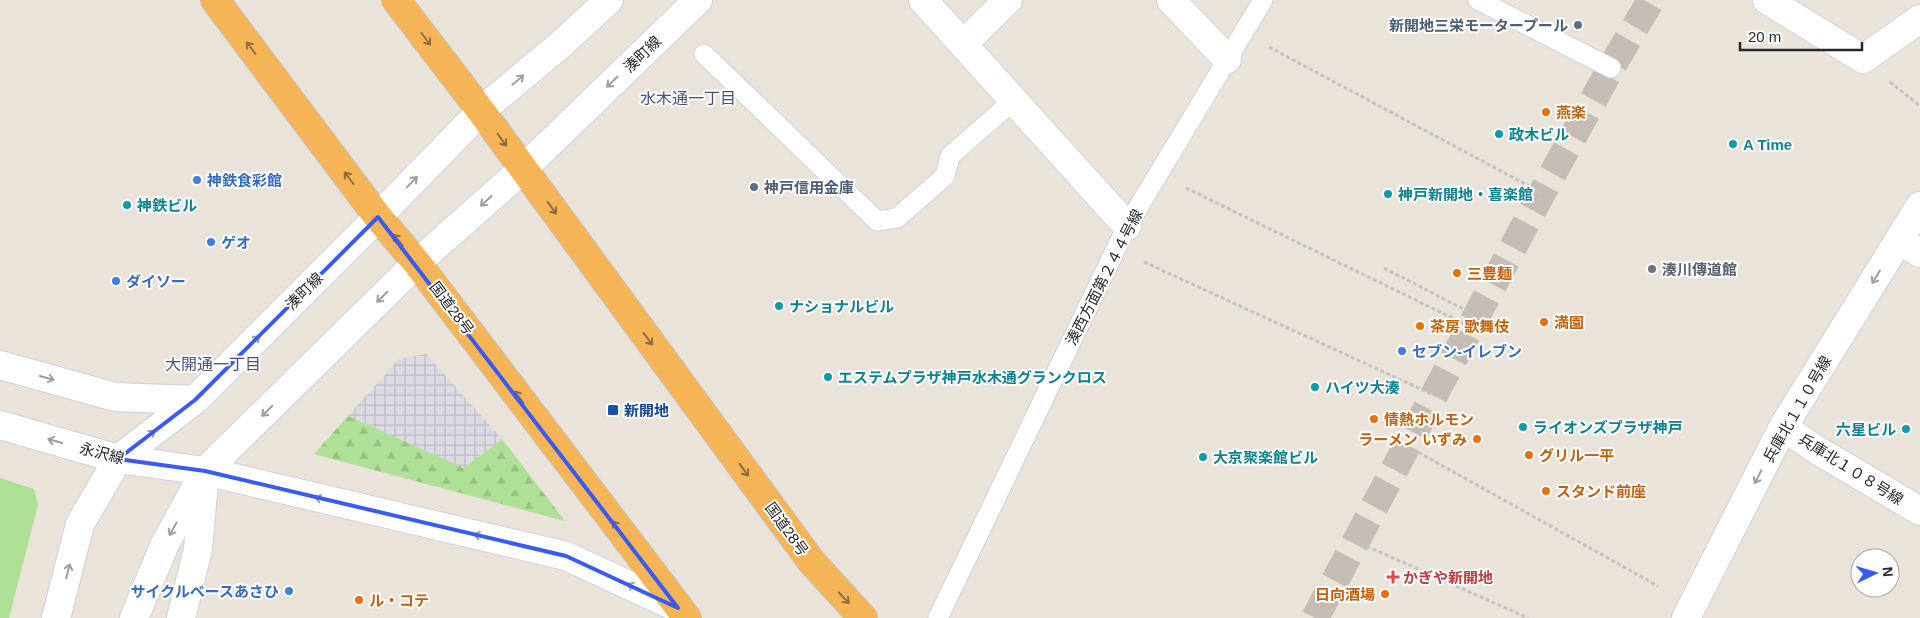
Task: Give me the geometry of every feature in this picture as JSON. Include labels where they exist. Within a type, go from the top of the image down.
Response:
[{"type":"highway","name":"国道28号","points":[[215,0],[378,217],[417,263],[682,613]]},
{"type":"highway","name":"国道28号","points":[[396,0],[523,169],[810,561],[863,618]]},
{"type":"street","name":"湊町線","points":[[56,618],[80,524],[118,459],[195,400],[378,217],[480,111],[560,45],[609,0]]},
{"type":"street","name":"湊町線","points":[[134,618],[165,544],[205,471],[417,263],[523,169],[698,0]]},
{"type":"street","points":[[923,0],[1013,101],[1121,238]]},
{"type":"street","points":[[963,44],[1008,0]]},
{"type":"street","points":[[1171,0],[1227,59]]},
{"type":"street","points":[[1767,0],[1863,59],[1920,19]]},
{"type":"street","name":"兵庫北１１０号線","points":[[1686,618],[1783,427],[1909,247],[1920,206]]},
{"type":"street","points":[[0,365],[114,397],[195,400]]},
{"type":"street","name":"永沢線","points":[[0,425],[118,459],[205,471],[566,556],[682,613]]},
{"type":"street","name":"兵庫北１０８号線","points":[[1783,427],[1817,450],[1920,511]]},
{"type":"street","points":[[181,618],[198,549],[205,471]]},
{"type":"lane","name":"湊西方面第２４４号線","points":[[938,618],[1121,238],[1262,0]]},
{"type":"lane","points":[[1478,0],[1611,68]]},
{"type":"lane","points":[[704,54],[877,221],[897,218],[944,176],[950,156],[1013,101]]},
{"type":"path","points":[[1243,33],[1542,193]]},
{"type":"path","points":[[1891,84],[1920,106]]},
{"type":"path","points":[[1158,175],[1471,328]]},
{"type":"path","points":[[1121,238],[1434,395]]},
{"type":"path","points":[[1384,268],[1477,316]]},
{"type":"path","points":[[1407,446],[1658,586]]},
{"type":"path","points":[[1355,541],[1528,618]]},
{"type":"highlighted area","points":[[378,217],[678,608],[566,556],[205,471],[118,459],[195,400]]},
{"type":"shaded area","points":[[426,354],[502,439],[464,468],[348,416],[399,359]]},
{"type":"green space","points":[[348,416],[464,468],[502,439],[565,521],[314,454]]},
{"type":"green space","points":[[0,478],[34,489],[38,505],[9,618],[0,618]]},
{"type":"tunnel","points":[[1315,618],[1542,193],[1651,0]]},
{"type":"place","name":"新開地三栄モータープール","points":[[1578,25]]},
{"type":"place","name":"燕楽","points":[[1546,112]]},
{"type":"place","name":"政木ビル","points":[[1499,134]]},
{"type":"place","name":"A Time","points":[[1733,144]]},
{"type":"place","name":"神鉄食彩館","points":[[197,180]]},
{"type":"place","name":"神戸信用金庫","points":[[754,187]]},
{"type":"place","name":"神戸新開地・喜楽館","points":[[1388,194]]},
{"type":"place","name":"神鉄ビル","points":[[127,205]]},
{"type":"place","name":"ゲオ","points":[[211,242]]},
{"type":"place","name":"湊川傳道館","points":[[1652,269]]},
{"type":"place","name":"三豊麺","points":[[1457,273]]},
{"type":"place","name":"ダイソー","points":[[116,281]]},
{"type":"place","name":"ナショナルビル","points":[[779,306]]},
{"type":"place","name":"満園","points":[[1544,322]]},
{"type":"place","name":"茶房 歌舞伎","points":[[1420,326]]},
{"type":"place","name":"セブン-イレブン","points":[[1402,351]]},
{"type":"place","name":"エステムプラザ神戸水木通グランクロス","points":[[828,377]]},
{"type":"place","name":"ハイツ大湊","points":[[1315,387]]},
{"type":"place","name":"新開地","points":[[613,410]]},
{"type":"place","name":"情熱ホルモン","points":[[1374,419]]},
{"type":"place","name":"ライオンズプラザ神戸","points":[[1523,427]]},
{"type":"place","name":"六星ビル","points":[[1906,429]]},
{"type":"place","name":"ラーメン いずみ","points":[[1477,439]]},
{"type":"place","name":"グリル一平","points":[[1529,455]]},
{"type":"place","name":"大京聚楽館ビル","points":[[1203,457]]},
{"type":"place","name":"スタンド前座","points":[[1546,491]]},
{"type":"place","name":"かぎや新開地","points":[[1393,577]]},
{"type":"place","name":"サイクルベースあさひ","points":[[289,591]]},
{"type":"place","name":"日向酒場","points":[[1385,594]]},
{"type":"place","name":"ル・コテ","points":[[359,600]]},
{"type":"district","name":"水木通一丁目","points":[[688,98]]},
{"type":"district","name":"大開通一丁目","points":[[213,364]]}]
